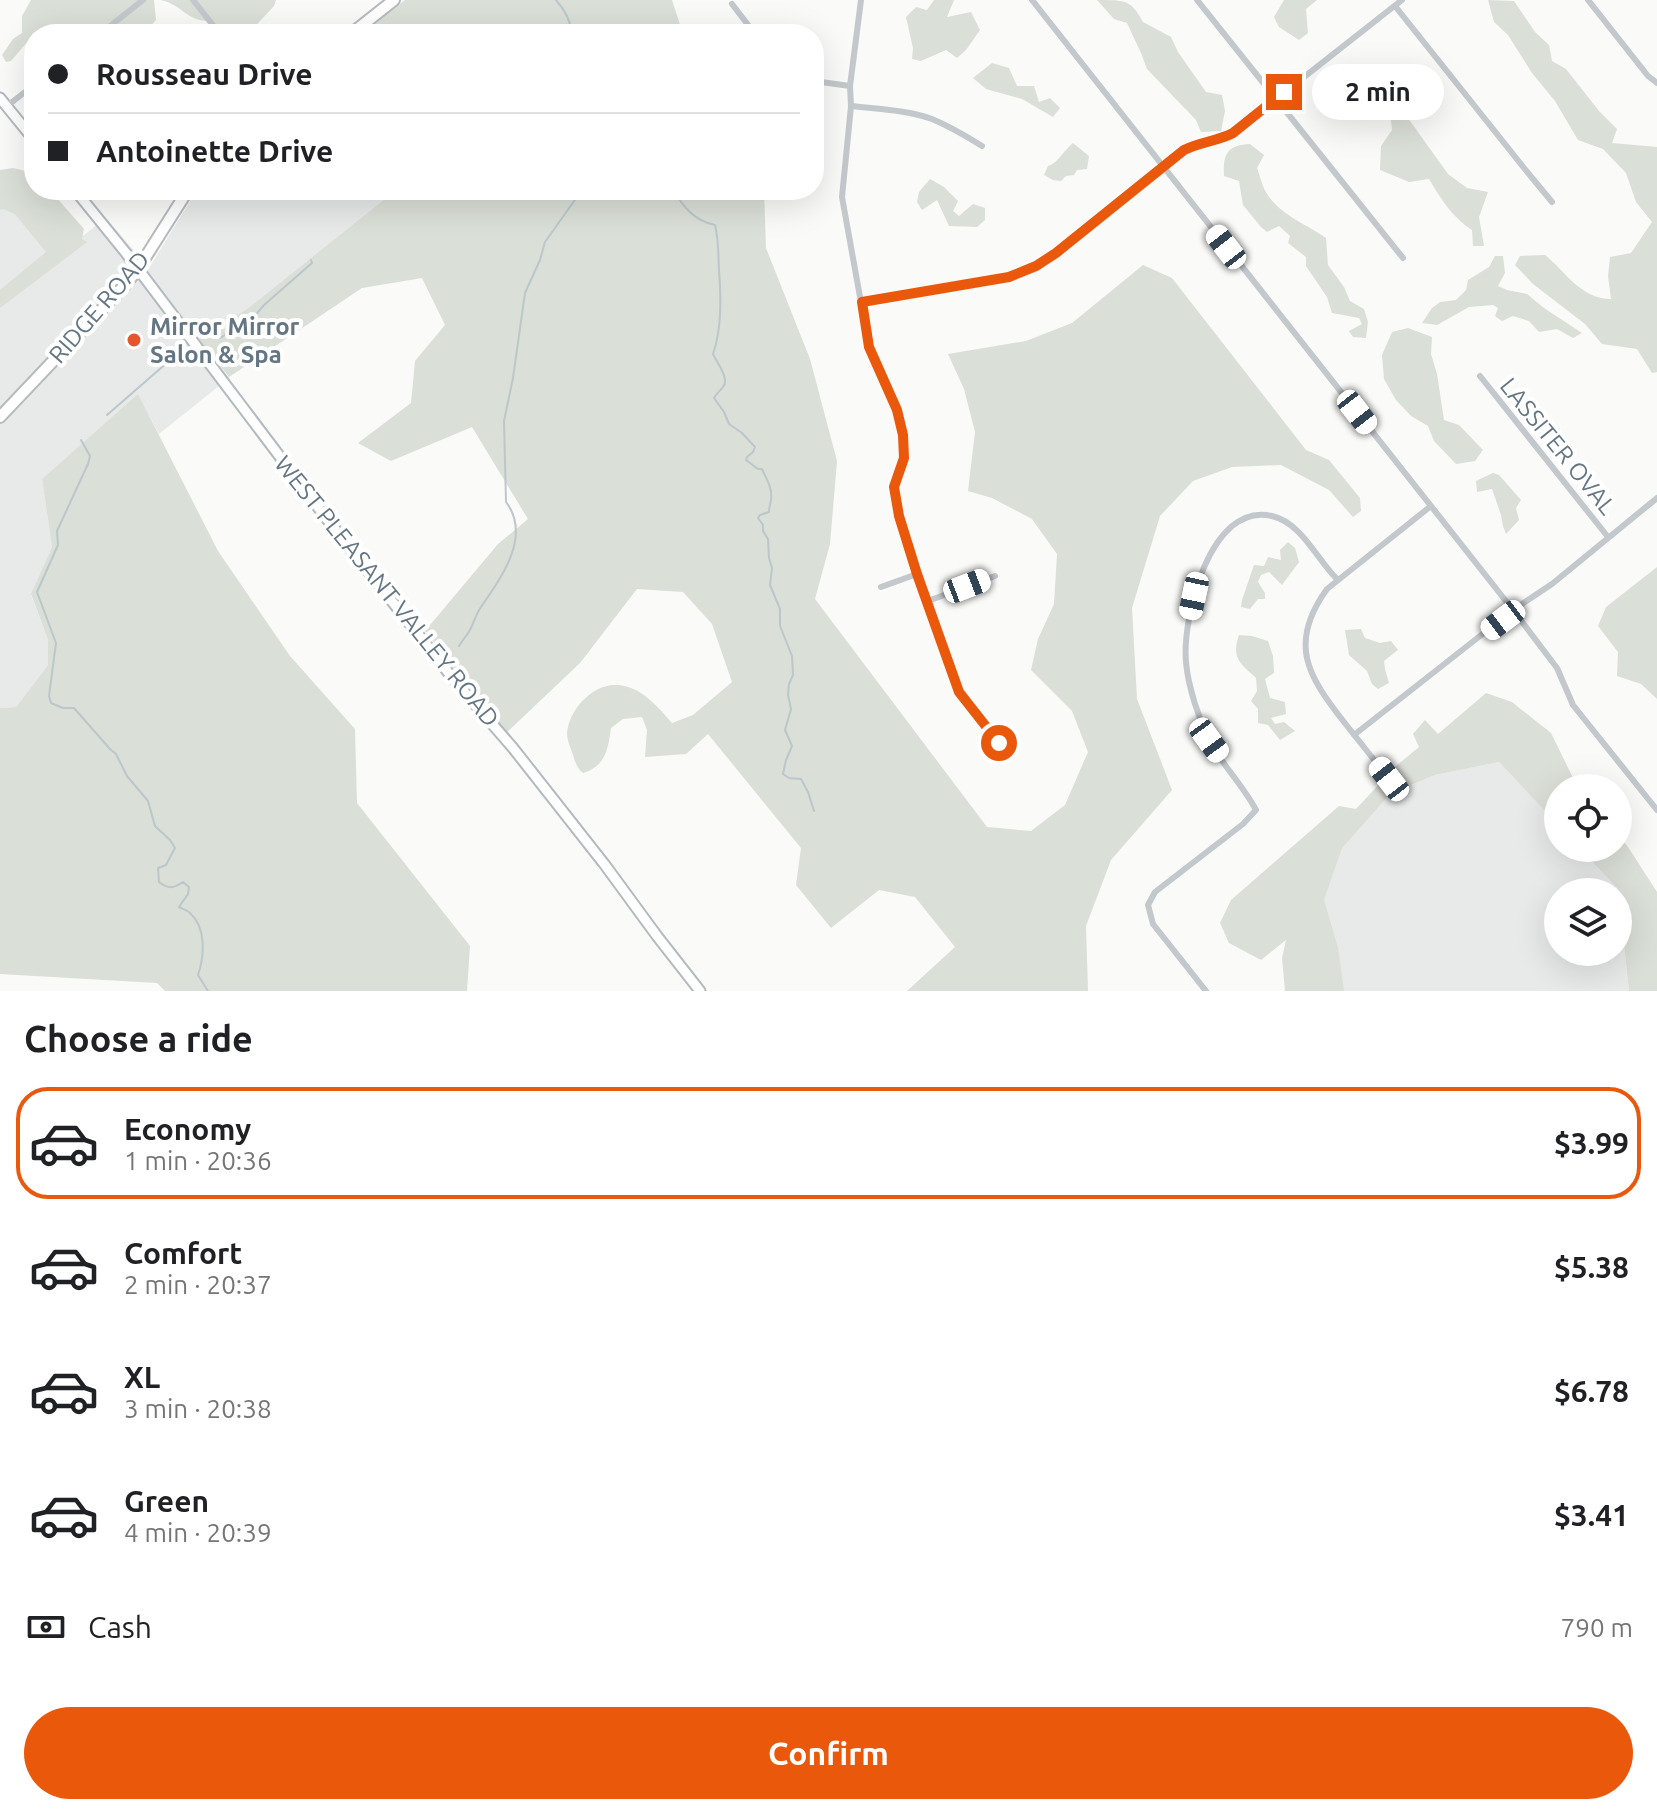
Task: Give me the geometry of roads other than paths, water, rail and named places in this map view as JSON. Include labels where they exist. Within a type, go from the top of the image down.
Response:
[{"type":"main road","points":[[364,24],[394,0]]},
{"type":"main road","points":[[3,102],[24,128]]},
{"type":"main road","name":"WEST PLEASANT VALLEY ROAD","points":[[83,200],[327,519],[459,686],[536,777],[700,991]]},
{"type":"main road","name":"RIDGE ROAD","points":[[0,417],[126,284],[182,200]]},
{"type":"street","points":[[112,24],[143,0]]},
{"type":"street","points":[[193,0],[212,24]]},
{"type":"street","points":[[861,0],[850,86],[851,106],[842,197],[869,347],[897,410],[903,435],[904,458],[894,487],[899,516],[959,692],[999,743],[1017,749]]},
{"type":"street","points":[[1032,0],[1513,610],[1557,668],[1573,705],[1657,810]]},
{"type":"street","points":[[1197,0],[1403,258]]},
{"type":"street","points":[[862,302],[1009,277],[1036,266],[1194,145],[1233,133],[1402,0]]},
{"type":"street","points":[[1588,0],[1648,76],[1657,83]]},
{"type":"street","points":[[732,4],[747,24]]},
{"type":"street","points":[[1395,6],[1552,202]]},
{"type":"street","points":[[824,82],[850,86]]},
{"type":"street","points":[[3,102],[24,90]]},
{"type":"street","points":[[851,106],[909,113],[930,119],[982,146]]},
{"type":"street","name":"LASSITER OVAL","points":[[1480,376],[1608,537]]},
{"type":"street","points":[[1354,735],[1513,610],[1552,584],[1657,498]]},
{"type":"street","points":[[1390,780],[1316,684],[1306,650],[1306,636],[1309,619],[1327,589],[1431,506]]},
{"type":"street","points":[[1206,991],[1153,924],[1148,905],[1155,892],[1243,824],[1256,810],[1209,740],[1195,703],[1186,663],[1187,629],[1194,596],[1205,565],[1221,536],[1240,521],[1254,516],[1270,515],[1288,522],[1337,579]]},
{"type":"street","points":[[881,587],[917,574]]},
{"type":"street","points":[[928,601],[995,576]]},
{"type":"waterway","points":[[556,0],[570,24]]},
{"type":"waterway","points":[[459,646],[505,570],[515,543],[513,515],[506,502],[504,421],[525,293],[545,242],[575,200]]},
{"type":"waterway","points":[[680,200],[695,216],[715,225],[720,302],[713,354],[725,384],[714,398],[729,424],[755,447],[746,460],[762,469],[770,488],[769,512],[758,518],[768,539],[772,568],[770,585],[780,609],[780,626],[792,656],[793,675],[788,695],[791,709],[785,730],[792,746],[783,774],[801,779],[814,811]]},
{"type":"waterway","points":[[220,338],[252,319],[312,263],[311,260]]},
{"type":"waterway","points":[[107,415],[169,361]]},
{"type":"waterway","points":[[81,440],[90,456],[88,464],[57,531],[58,545],[37,592],[56,643],[49,696],[51,703],[74,708],[116,754],[127,776],[148,801],[155,826],[175,848],[166,865],[158,868],[159,882],[171,887],[183,882],[189,887],[179,907],[190,913],[202,934],[203,951],[198,975],[208,991]]},
{"type":"place","name":"Mirror Mirror Salon & Spa","points":[[134,340]]}]
